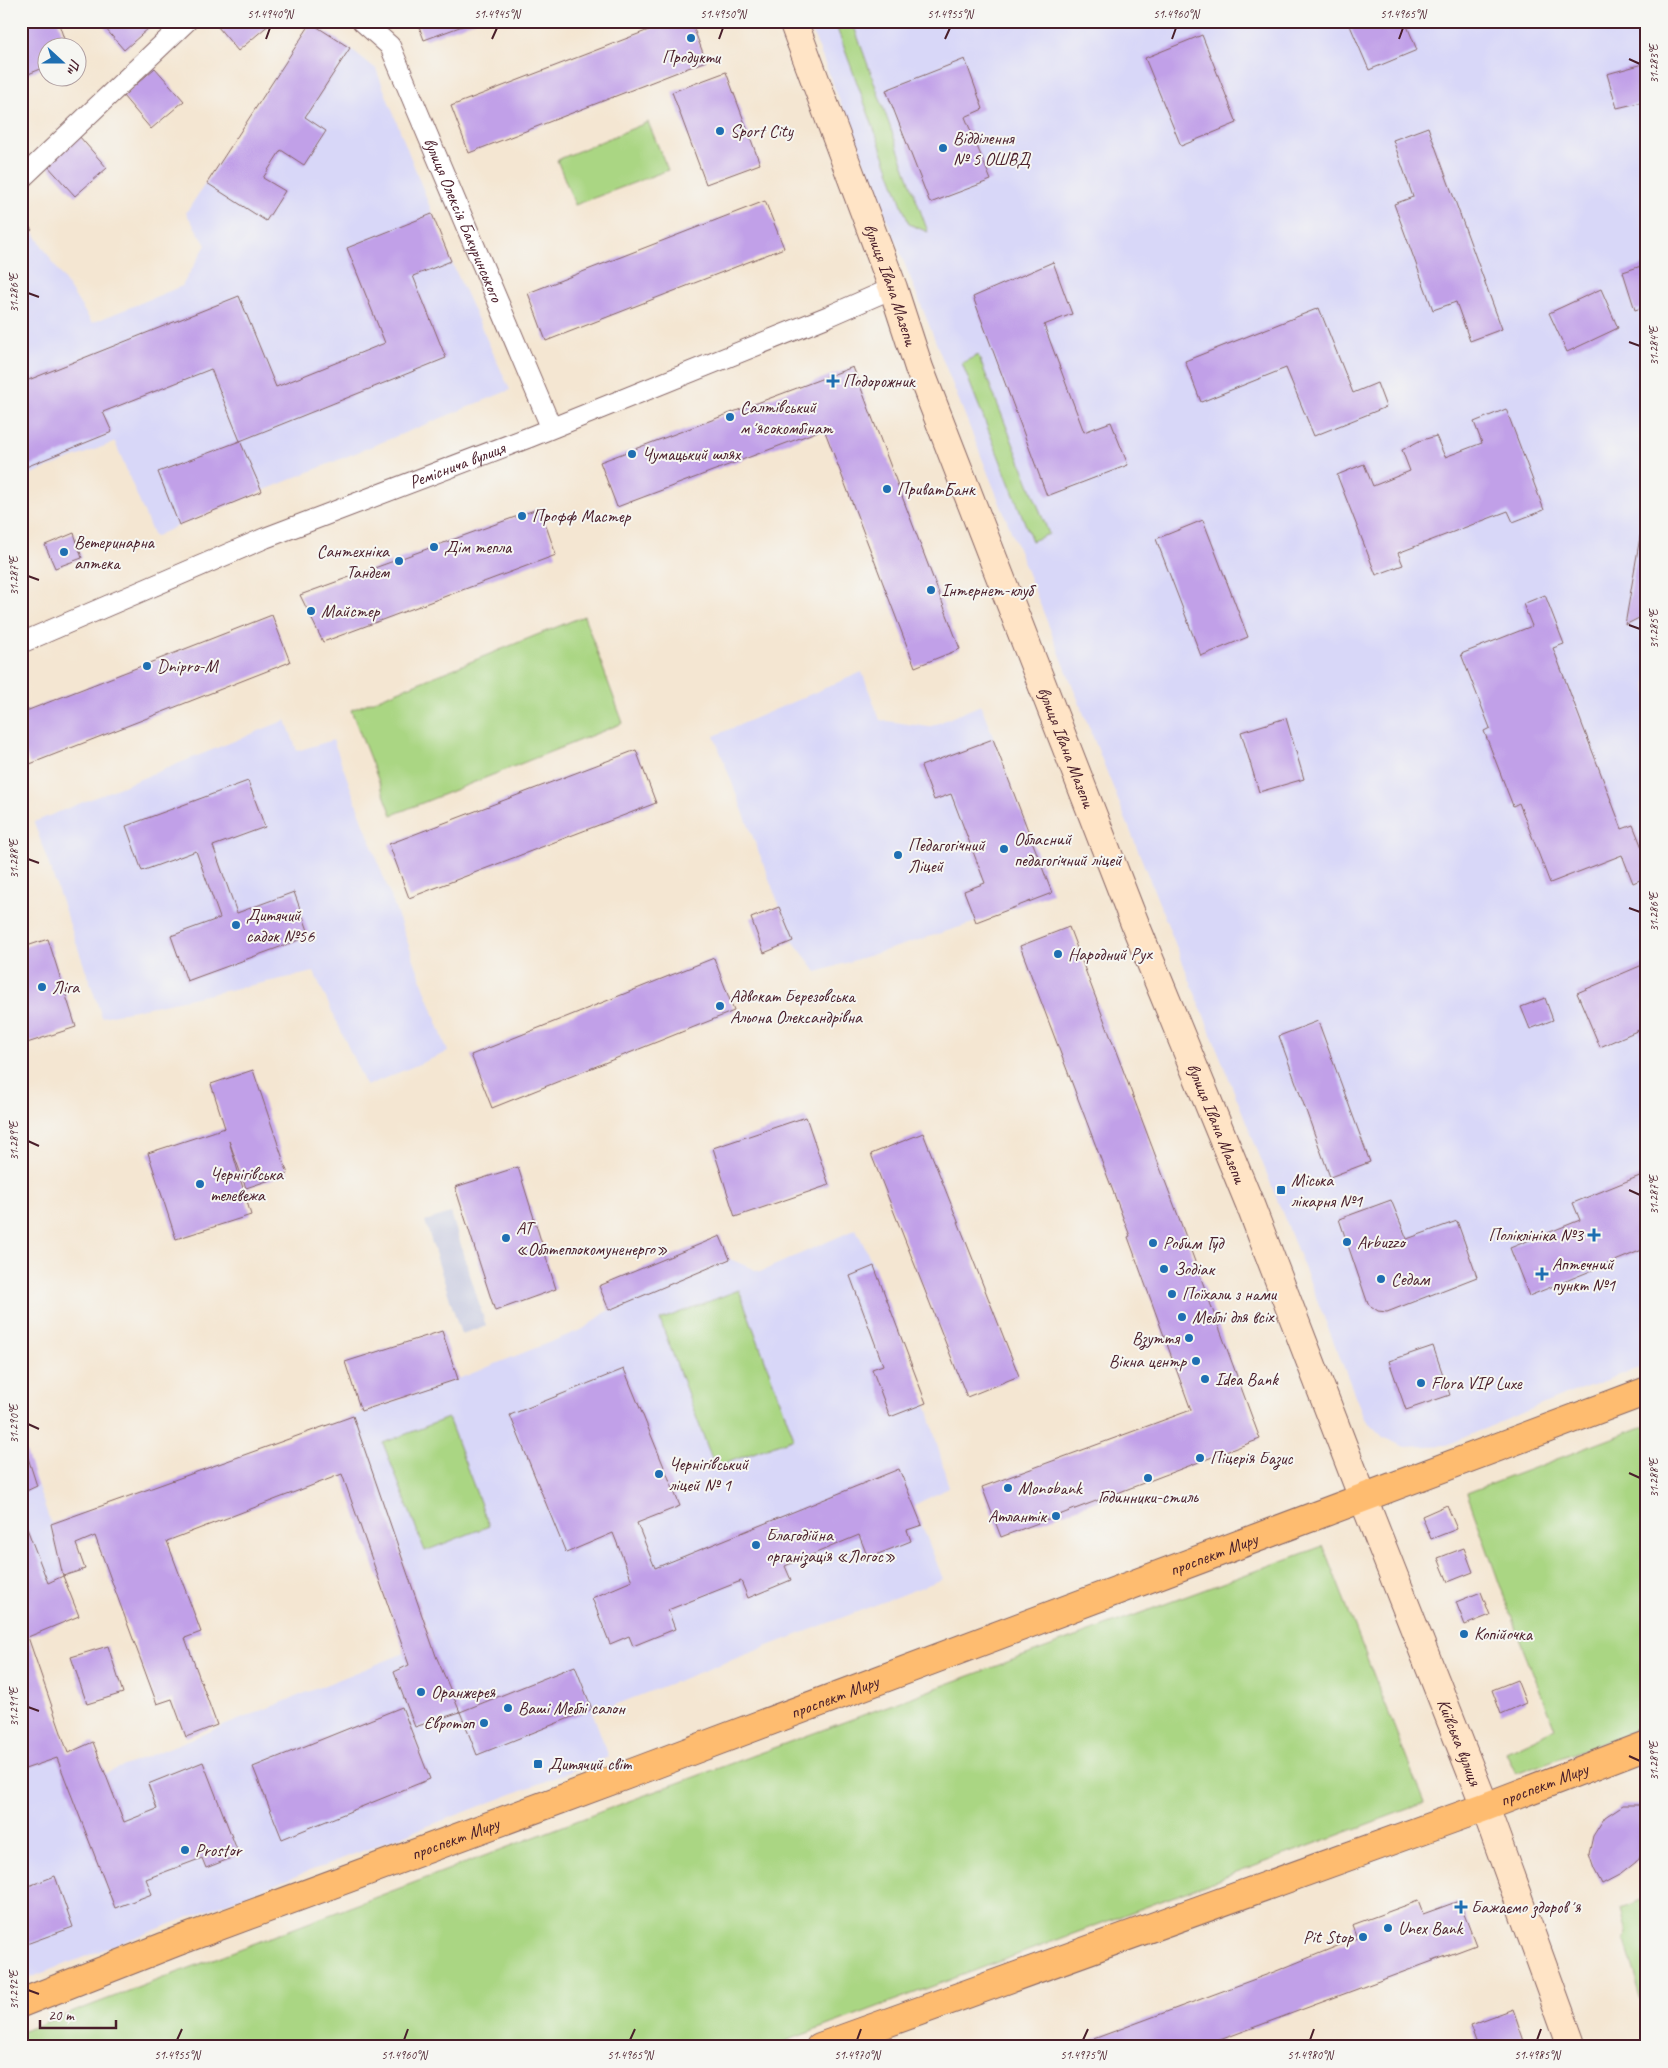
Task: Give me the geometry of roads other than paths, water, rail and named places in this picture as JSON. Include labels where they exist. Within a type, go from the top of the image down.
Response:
[{"type":"main road","name":"вулиця Івана Мазепи","points":[[793,21],[893,288],[919,368],[1137,929],[1249,1202],[1363,1498]]},
{"type":"main road","name":"проспект Миру","points":[[21,2003],[186,1938],[640,1770],[1647,1391]]},
{"type":"main road","name":"Київська вулиця","points":[[1363,1498],[1485,1807],[1572,2047]]},
{"type":"main road","name":"проспект Миру","points":[[820,2047],[1485,1807],[1647,1744]]},
{"type":"street","points":[[21,179],[187,21]]},
{"type":"street","name":"вулиця Олексія Бакуринського","points":[[362,21],[390,46],[551,428]]},
{"type":"street","name":"Реміснича вулиця","points":[[21,643],[265,538],[551,428],[829,316],[893,288]]},
{"type":"place","name":"Продукти","points":[[691,38]]},
{"type":"place","name":"Sport City","points":[[720,131]]},
{"type":"place","name":"Відділення № 5 ОШВД","points":[[943,148]]},
{"type":"place","name":"Подорожник","points":[[833,381]]},
{"type":"place","name":"Салтівський мʼясокомбінат","points":[[730,417]]},
{"type":"place","name":"Чумацький шлях","points":[[632,454]]},
{"type":"place","name":"ПриватБанк","points":[[887,489]]},
{"type":"place","name":"Профф Мастер","points":[[522,516]]},
{"type":"place","name":"Дім тепла","points":[[434,547]]},
{"type":"place","name":"Ветеринарна аптека","points":[[64,552]]},
{"type":"place","name":"Сантехніка Тандем","points":[[399,561]]},
{"type":"place","name":"Інтернет-клуб","points":[[931,590]]},
{"type":"place","name":"Майстер","points":[[311,611]]},
{"type":"place","name":"Dnipro-M","points":[[147,666]]},
{"type":"place","name":"Обласний педагогічний ліцей","points":[[1004,849]]},
{"type":"place","name":"Педагогічний Ліцей","points":[[898,855]]},
{"type":"place","name":"Дитячий садок №56","points":[[236,925]]},
{"type":"place","name":"Народний Рух","points":[[1058,954]]},
{"type":"place","name":"Ліга","points":[[42,987]]},
{"type":"place","name":"Адвокат Березовська Альона Олександрівна","points":[[720,1006]]},
{"type":"place","name":"Чернігівська телевежа","points":[[200,1184]]},
{"type":"place","name":"Міська лікарня №1","points":[[1281,1190]]},
{"type":"place","name":"Поліклініка №3","points":[[1594,1235]]},
{"type":"place","name":"АТ «Облтеплокомуненерго»","points":[[506,1238]]},
{"type":"place","name":"Arbuzzo","points":[[1347,1242]]},
{"type":"place","name":"Робим Гуд","points":[[1153,1243]]},
{"type":"place","name":"Зодіак","points":[[1164,1269]]},
{"type":"place","name":"Аптечний пункт №1","points":[[1542,1274]]},
{"type":"place","name":"Седам","points":[[1381,1279]]},
{"type":"place","name":"Поїхали з нами","points":[[1172,1294]]},
{"type":"place","name":"Меблі для всіх","points":[[1182,1317]]},
{"type":"place","name":"Взуття","points":[[1189,1338]]},
{"type":"place","name":"Вікна центр","points":[[1196,1361]]},
{"type":"place","name":"Idea Bank","points":[[1205,1379]]},
{"type":"place","name":"Flora VIP Luxe","points":[[1421,1383]]},
{"type":"place","name":"Піцерія Базис","points":[[1200,1458]]},
{"type":"place","name":"Чернігівський ліцей № 1","points":[[659,1474]]},
{"type":"place","name":"Годинники-стиль","points":[[1148,1478]]},
{"type":"place","name":"Monobank","points":[[1008,1488]]},
{"type":"place","name":"Атлантік","points":[[1056,1516]]},
{"type":"place","name":"Благодійна організація «Логос»","points":[[756,1545]]},
{"type":"place","name":"Копійочка","points":[[1464,1634]]},
{"type":"place","name":"Оранжерея","points":[[421,1692]]},
{"type":"place","name":"Ваші Меблі салон","points":[[508,1708]]},
{"type":"place","name":"Євротоп","points":[[484,1723]]},
{"type":"place","name":"Дитячий світ","points":[[538,1764]]},
{"type":"place","name":"Prostor","points":[[185,1850]]},
{"type":"place","name":"Бажаємо здоровʼя","points":[[1461,1907]]},
{"type":"place","name":"Unex Bank","points":[[1388,1928]]},
{"type":"place","name":"Pit Stop","points":[[1363,1937]]}]
